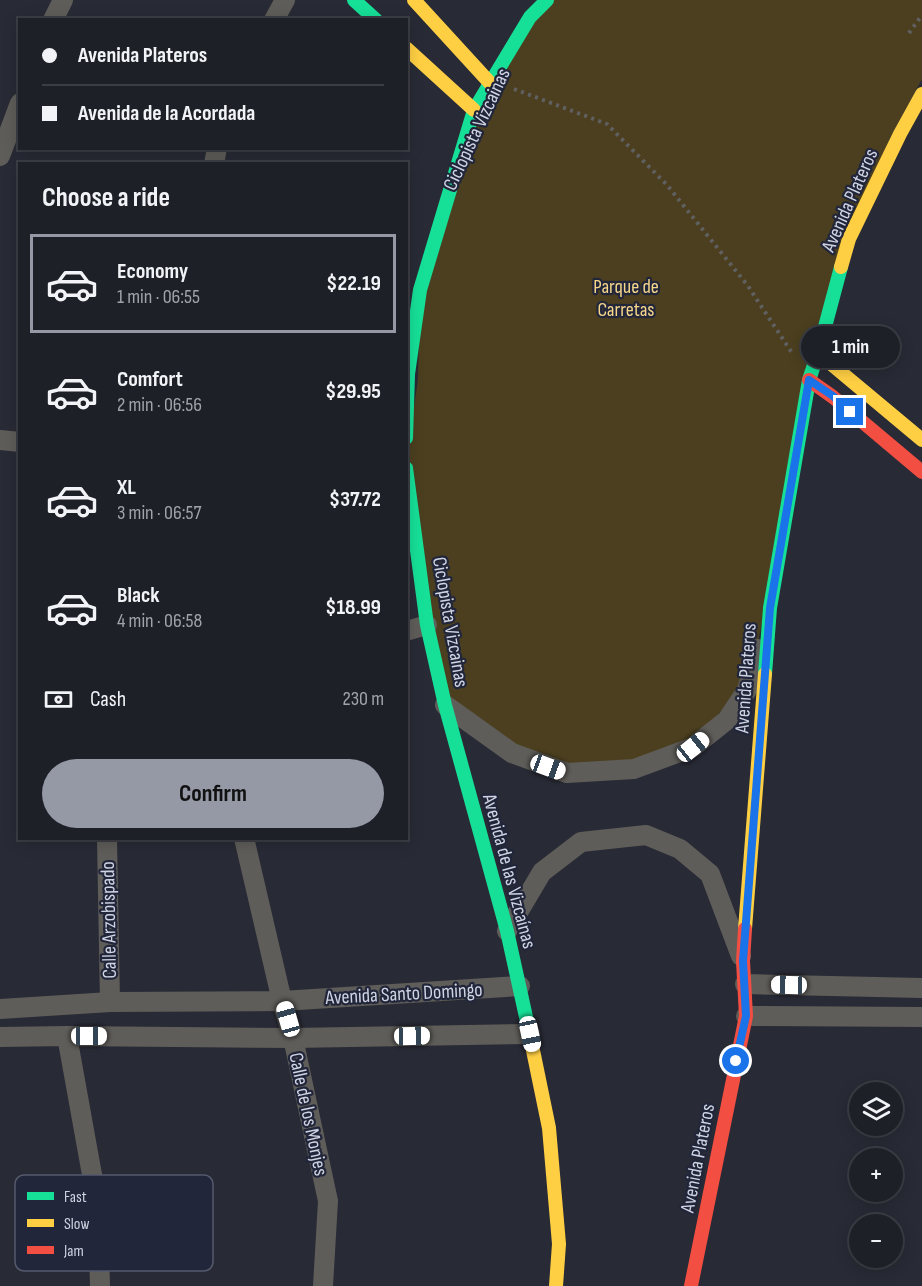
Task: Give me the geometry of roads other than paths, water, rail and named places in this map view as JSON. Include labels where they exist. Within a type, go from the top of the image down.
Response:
[{"type":"street","points":[[54,18],[63,0]]},
{"type":"street","points":[[275,18],[285,0]]},
{"type":"street","points":[[354,0],[374,18]]},
{"type":"street","points":[[414,0],[490,83]]},
{"type":"street","points":[[408,374],[420,290],[474,110],[530,17],[547,0]]},
{"type":"street","points":[[408,50],[474,110]]},
{"type":"street","name":"Avenida Plateros","points":[[691,1286],[746,1016],[743,961],[770,608],[809,380],[819,353],[849,239],[922,94]]},
{"type":"street","points":[[0,156],[18,108]]},
{"type":"street","points":[[819,353],[922,440]]},
{"type":"street","points":[[809,380],[833,396],[922,472]]},
{"type":"street","points":[[0,440],[18,442]]},
{"type":"street","name":"Avenida de las Vizcaínas","points":[[408,483],[427,625],[445,705],[507,931],[549,1128],[559,1244],[556,1286]]},
{"type":"street","points":[[445,705],[512,753],[567,773],[634,769],[693,747],[727,720],[747,690],[770,608]]},
{"type":"street","points":[[408,630],[427,625]]},
{"type":"street","points":[[507,931],[542,872],[581,842],[646,835],[680,849],[711,873],[743,961]]},
{"type":"street","name":"Calle Arzobispado","points":[[107,840],[110,1002]]},
{"type":"street","name":"Calle de los Monjes","points":[[244,840],[282,1001],[293,1038],[328,1201],[323,1286]]},
{"type":"street","points":[[745,984],[922,988]]},
{"type":"street","name":"Avenida Santo Domingo","points":[[0,1009],[110,1002],[282,1001],[520,986]]},
{"type":"street","points":[[746,1016],[922,1017]]},
{"type":"street","name":"Avenida Santo Domingo","points":[[0,1037],[293,1038],[530,1034]]},
{"type":"street","points":[[67,1036],[92,1175]]},
{"type":"street","points":[[100,1271],[100,1286]]},
{"type":"park label","name":"Parque de Carretas","points":[[626,298]]}]
